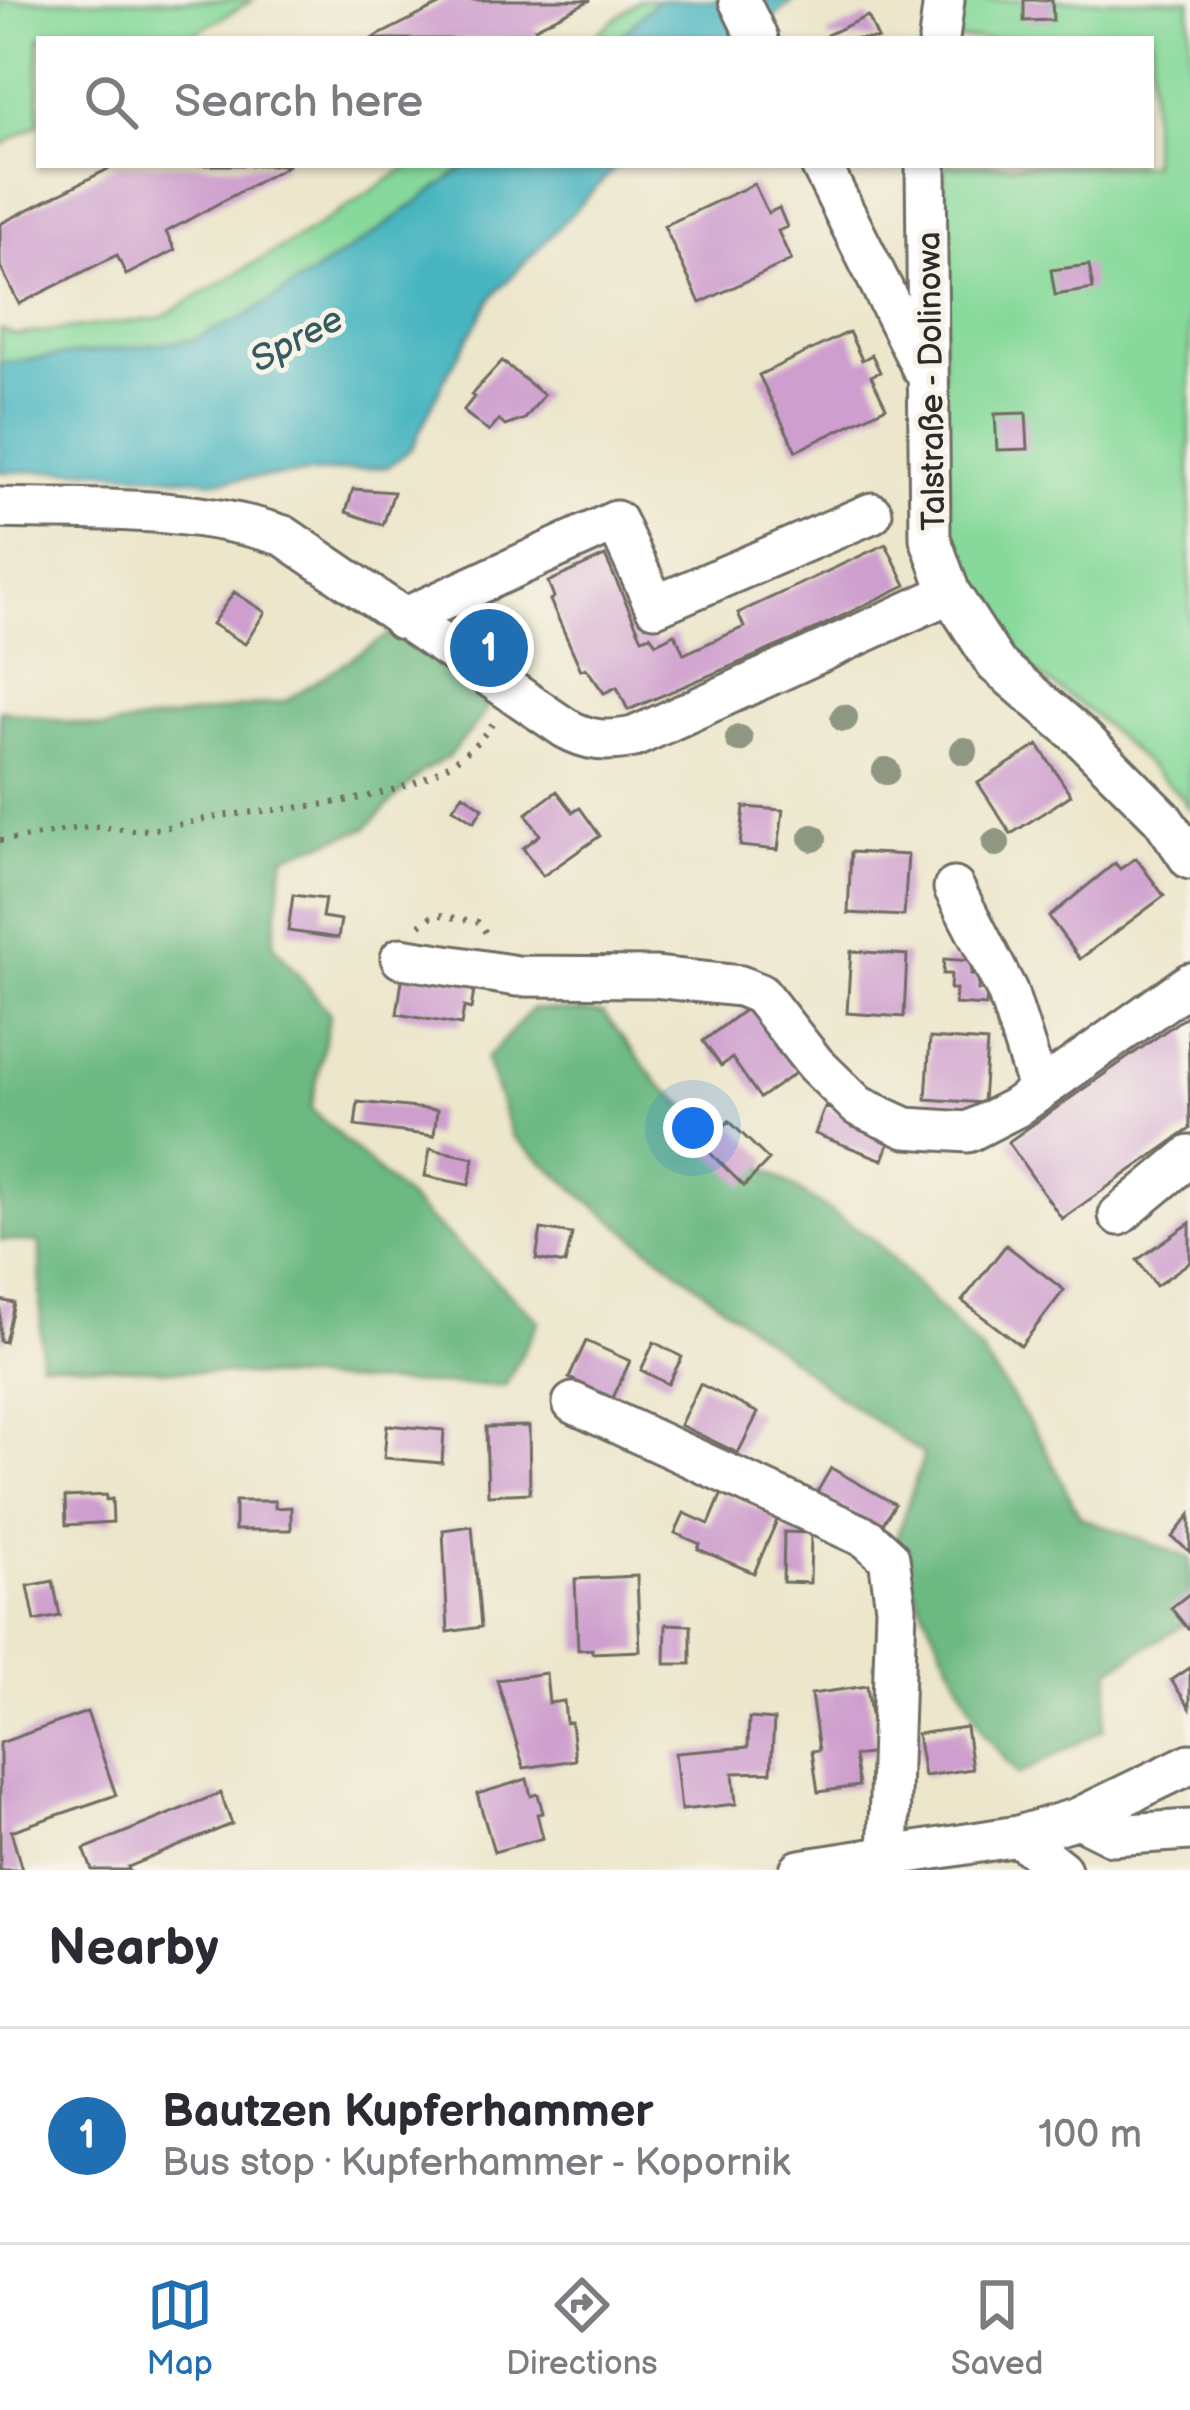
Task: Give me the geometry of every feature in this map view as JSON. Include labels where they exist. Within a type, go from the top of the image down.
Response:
[{"type":"street","points":[[739,0],[757,36]]},
{"type":"street","points":[[939,36],[944,0]]},
{"type":"street","points":[[823,168],[928,378]]},
{"type":"street","name":"Talstraße - Dolinowa","points":[[926,168],[930,538],[950,593],[996,664],[1080,736],[1162,818],[1190,859]]},
{"type":"street","points":[[0,508],[196,513],[284,536],[584,739],[608,742],[634,736],[950,593]]},
{"type":"street","points":[[402,620],[616,521],[655,606],[872,513]]},
{"type":"street","points":[[954,888],[1006,991],[1039,1091]]},
{"type":"street","points":[[401,958],[518,976],[654,977],[740,986],[760,994],[814,1064],[858,1106],[906,1128],[968,1132],[1015,1108],[1190,983]]},
{"type":"street","points":[[1119,1215],[1190,1156]]},
{"type":"street","points":[[573,1403],[867,1538],[890,1558],[896,1606],[871,1863]]},
{"type":"street","points":[[800,1870],[871,1863],[1018,1836],[1078,1818],[1190,1764]]},
{"type":"street","points":[[1078,1818],[1112,1835],[1190,1830]]},
{"type":"street","points":[[1018,1836],[1061,1870]]},
{"type":"path","points":[[0,840],[92,827],[140,830],[203,818],[340,804],[394,789],[472,750],[512,692]]},
{"type":"green space","points":[[0,0],[253,0],[190,36],[36,36],[36,126],[0,146]]},
{"type":"green space","points":[[639,0],[657,0],[620,36],[594,36]]},
{"type":"green space","points":[[960,0],[1190,0],[1190,809],[1091,713],[1008,652],[971,585],[951,527],[943,380],[944,168],[1154,168],[1154,36],[956,36]]},
{"type":"green space","points":[[406,168],[464,168],[371,236],[248,315],[192,340],[0,363],[0,329],[15,335],[160,318],[312,230]]},
{"type":"green space","points":[[390,634],[491,697],[483,716],[449,756],[422,772],[365,829],[284,856],[273,944],[330,1014],[311,1109],[539,1321],[505,1386],[357,1382],[41,1362],[40,1242],[0,1240],[0,710],[103,728],[285,701]]},
{"type":"green space","points":[[532,1009],[603,1013],[660,1085],[754,1161],[874,1240],[981,1352],[1042,1442],[1080,1517],[1190,1558],[1190,1625],[1111,1669],[1104,1729],[1018,1775],[984,1733],[893,1547],[924,1455],[836,1394],[512,1136],[486,1059]]},
{"type":"water","points":[[657,0],[794,0],[753,36],[621,36]]},
{"type":"water","name":"Spree","points":[[464,168],[615,168],[492,297],[412,448],[388,467],[216,481],[96,470],[0,472],[0,363],[192,340],[248,315],[371,236]]},
{"type":"building","points":[[449,0],[591,0],[535,28],[539,36],[377,36]]},
{"type":"building","points":[[1024,0],[1052,0],[1053,20],[1024,21]]},
{"type":"building","points":[[868,16],[877,36],[828,36]]},
{"type":"building","points":[[110,168],[283,168],[166,232],[175,250],[126,275],[117,255],[19,304],[0,266],[0,224]]},
{"type":"building","points":[[754,184],[768,213],[779,208],[787,227],[778,231],[791,260],[700,303],[664,226]]},
{"type":"building","points":[[1089,265],[1093,289],[1055,295],[1051,270]]},
{"type":"building","points":[[849,332],[862,360],[872,355],[880,372],[871,376],[886,407],[796,451],[759,375]]},
{"type":"building","points":[[502,361],[544,395],[525,419],[505,426],[499,420],[489,432],[463,411]]},
{"type":"building","points":[[1026,413],[1028,449],[997,450],[995,414]]},
{"type":"building","points":[[353,489],[394,492],[383,525],[346,512]]},
{"type":"building","points":[[886,544],[906,585],[628,710],[617,687],[604,693],[586,668],[581,670],[550,600],[554,597],[548,582],[605,556],[642,638],[650,635],[656,643],[675,634],[684,654],[744,627],[738,613]]},
{"type":"building","points":[[234,592],[265,612],[245,644],[212,624]]},
{"type":"building","points":[[1038,745],[1071,795],[1011,834],[978,783]]},
{"type":"building","points":[[557,791],[573,812],[580,808],[600,836],[543,876],[523,848],[540,835],[526,814]]},
{"type":"building","points":[[463,794],[483,808],[474,822],[453,808]]},
{"type":"building","points":[[744,807],[783,810],[778,850],[740,846]]},
{"type":"building","points":[[851,852],[908,855],[904,916],[848,913]]},
{"type":"building","points":[[1136,858],[1164,896],[1080,959],[1049,917],[1115,863],[1120,869]]},
{"type":"building","points":[[293,895],[325,899],[322,917],[341,920],[338,938],[288,931]]},
{"type":"building","points":[[851,951],[907,955],[904,1017],[847,1013]]},
{"type":"building","points":[[944,959],[972,961],[971,975],[979,976],[978,990],[987,991],[986,1006],[955,1004],[951,974],[943,974]]},
{"type":"building","points":[[403,974],[476,979],[471,1009],[464,1007],[461,1025],[397,1014]]},
{"type":"building","points":[[751,1005],[797,1072],[760,1098],[732,1058],[721,1066],[703,1041]]},
{"type":"building","points":[[1188,1015],[1190,1129],[1062,1219],[1008,1142]]},
{"type":"building","points":[[930,1038],[987,1042],[983,1103],[926,1099]]},
{"type":"building","points":[[358,1102],[437,1110],[434,1136],[355,1126]]},
{"type":"building","points":[[825,1107],[893,1132],[883,1160],[815,1134]]},
{"type":"building","points":[[729,1121],[769,1160],[744,1186],[704,1147]]},
{"type":"building","points":[[430,1149],[474,1158],[469,1185],[425,1176]]},
{"type":"building","points":[[1190,1223],[1190,1262],[1156,1286],[1137,1260]]},
{"type":"building","points":[[541,1229],[572,1234],[565,1264],[536,1259]]},
{"type":"building","points":[[1006,1245],[1064,1290],[1021,1346],[962,1301]]},
{"type":"building","points":[[0,1300],[14,1303],[5,1342],[0,1341]]},
{"type":"building","points":[[586,1341],[630,1361],[613,1398],[569,1378]]},
{"type":"building","points":[[654,1342],[682,1357],[668,1384],[641,1370]]},
{"type":"building","points":[[700,1384],[758,1413],[738,1453],[680,1425]]},
{"type":"building","points":[[387,1425],[444,1430],[442,1463],[384,1458]]},
{"type":"building","points":[[529,1426],[530,1493],[488,1495],[486,1427]]},
{"type":"building","points":[[831,1468],[895,1504],[879,1530],[816,1494]]},
{"type":"building","points":[[722,1493],[778,1518],[754,1573],[698,1549],[700,1544],[675,1533],[684,1513],[709,1524]]},
{"type":"building","points":[[106,1495],[106,1500],[112,1499],[113,1522],[66,1525],[65,1497]]},
{"type":"building","points":[[235,1501],[275,1501],[275,1508],[291,1507],[291,1530],[235,1530]]},
{"type":"building","points":[[1190,1515],[1190,1552],[1172,1537]]},
{"type":"building","points":[[472,1526],[481,1627],[448,1632],[443,1530]]},
{"type":"building","points":[[784,1532],[811,1533],[810,1583],[783,1582]]},
{"type":"building","points":[[637,1576],[640,1651],[578,1650],[575,1579]]},
{"type":"building","points":[[53,1581],[60,1616],[35,1621],[28,1586]]},
{"type":"building","points":[[1190,1593],[1190,1627],[1188,1629],[1171,1608]]},
{"type":"building","points":[[666,1624],[691,1625],[691,1664],[665,1664]]},
{"type":"building","points":[[1190,1667],[1190,1708],[1171,1680]]},
{"type":"building","points":[[546,1673],[549,1703],[564,1701],[566,1723],[571,1722],[575,1760],[524,1768],[497,1680]]},
{"type":"building","points":[[867,1686],[876,1753],[854,1756],[859,1786],[818,1792],[812,1751],[819,1750],[811,1694]]},
{"type":"building","points":[[87,1712],[116,1795],[11,1831],[22,1870],[0,1870],[0,1743]]},
{"type":"building","points":[[749,1718],[774,1720],[771,1772],[733,1773],[736,1804],[681,1810],[675,1753],[748,1747]]},
{"type":"building","points":[[966,1727],[972,1769],[924,1776],[917,1734]]},
{"type":"building","points":[[527,1779],[531,1796],[538,1794],[543,1838],[494,1852],[477,1794]]},
{"type":"building","points":[[220,1793],[232,1824],[129,1870],[92,1870],[84,1849]]},
{"type":"place","name":"Bautzen Kupferhammer","points":[[489,648]]}]
